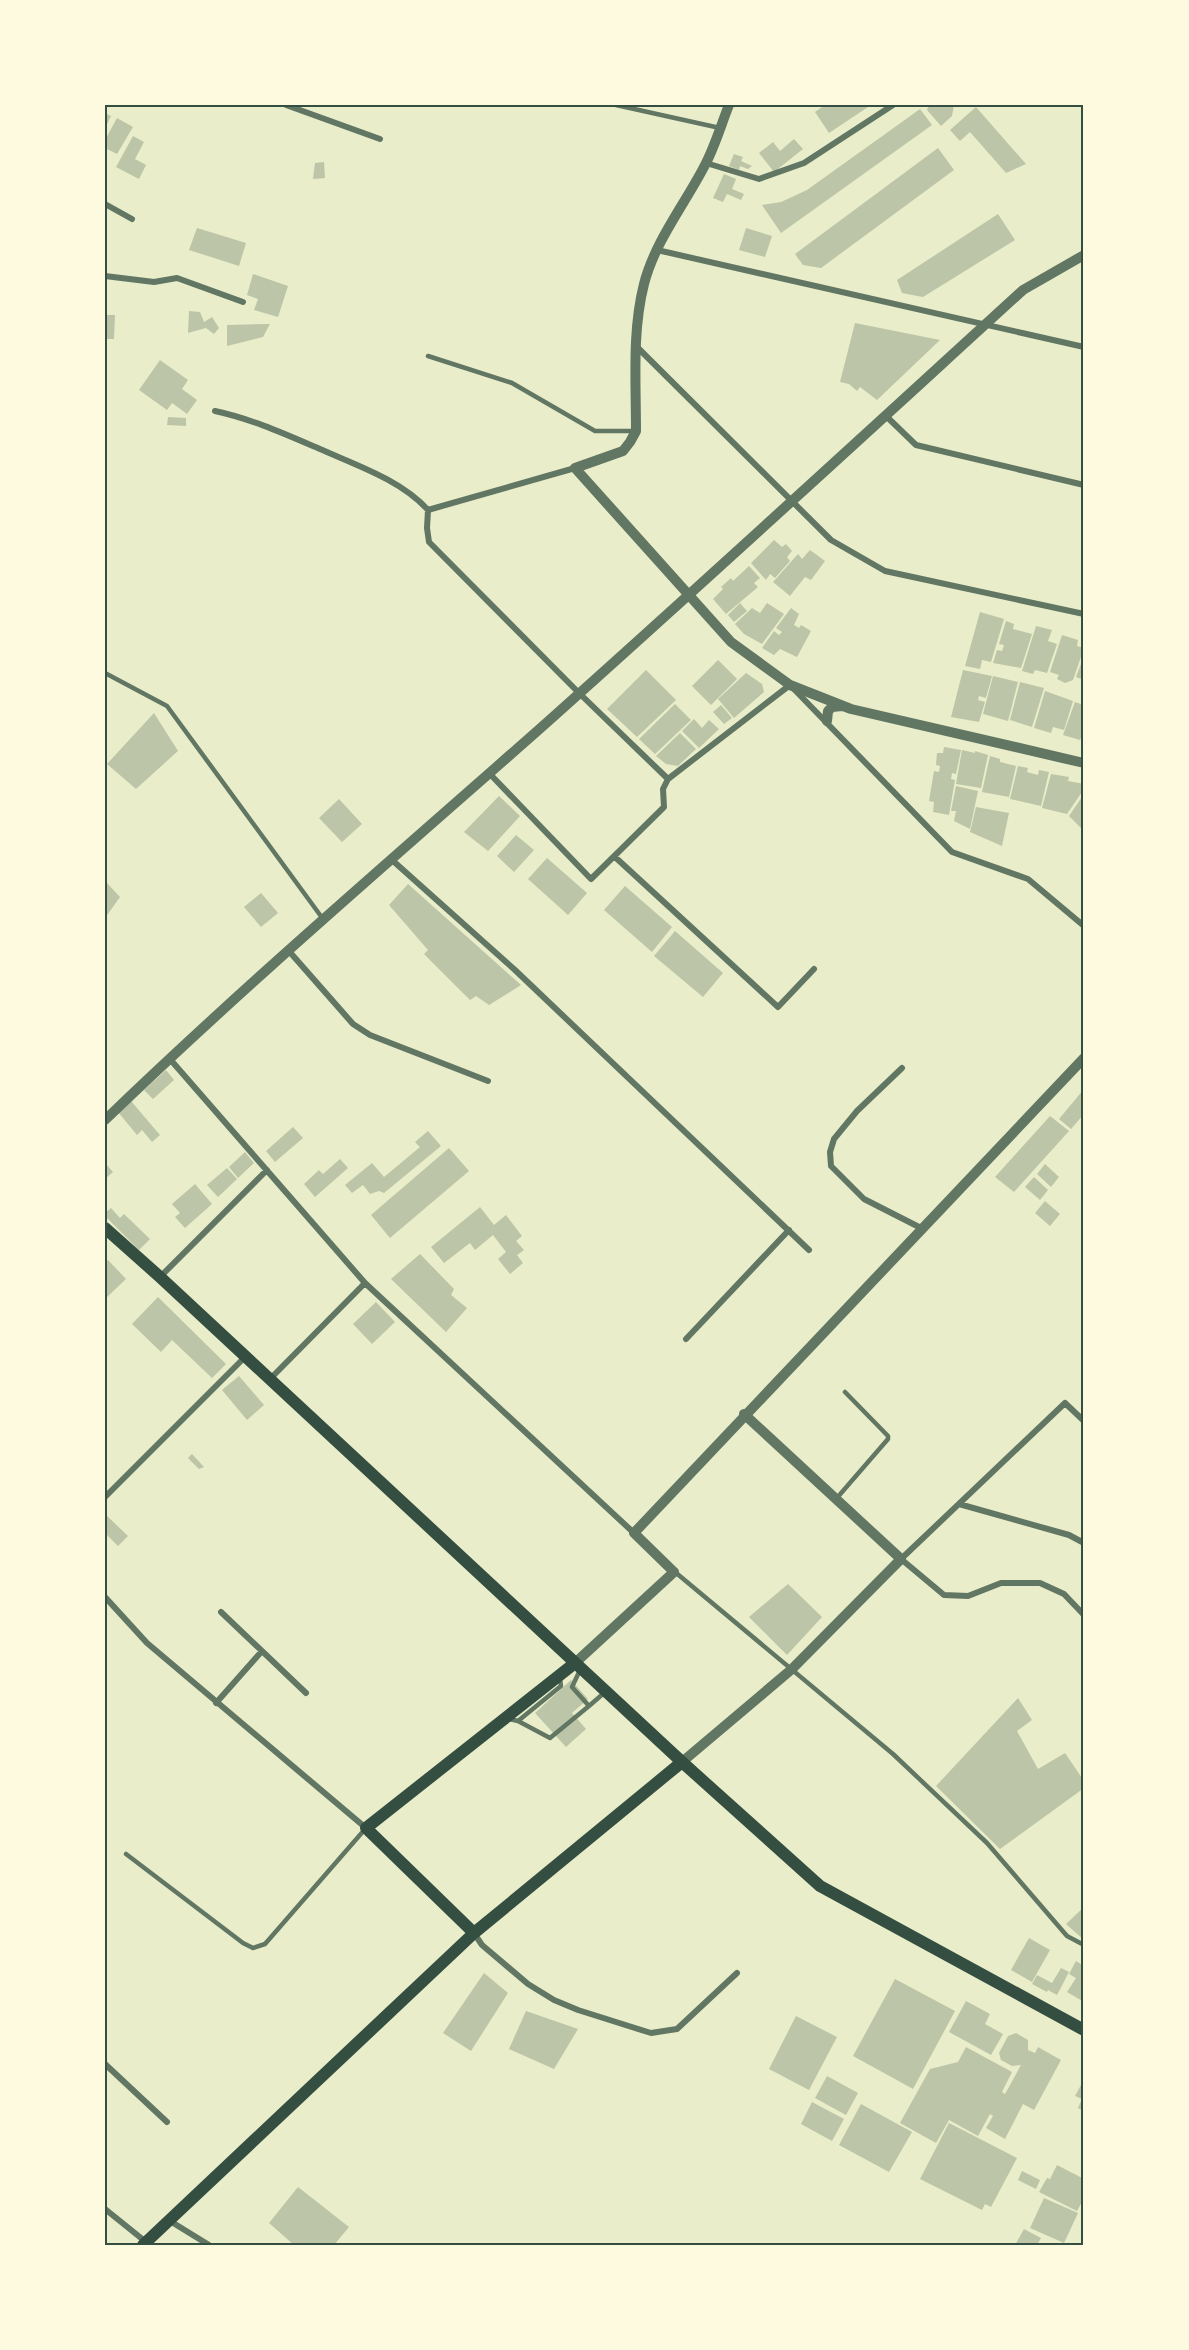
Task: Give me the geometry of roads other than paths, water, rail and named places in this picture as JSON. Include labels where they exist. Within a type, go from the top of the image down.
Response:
[{"type":"main road","points":[[105,1228],[270,1378],[682,1762],[820,1886],[1084,2030]]},
{"type":"main road","points":[[474,1933],[366,1828],[505,1718],[560,1681],[578,1665]]},
{"type":"main road","points":[[144,2244],[474,1933],[682,1762]]},
{"type":"street","points":[[286,105],[380,140]]},
{"type":"street","points":[[428,510],[575,468],[622,451],[630,442],[636,431],[638,309],[645,281],[657,250],[706,163],[729,105]]},
{"type":"street","points":[[706,163],[759,179],[804,163],[893,105]]},
{"type":"street","points":[[105,204],[132,219]]},
{"type":"street","points":[[657,250],[1084,346]]},
{"type":"street","points":[[105,1120],[288,950],[688,596],[1023,290],[1084,255]]},
{"type":"street","points":[[105,276],[154,282],[177,278],[243,302]]},
{"type":"street","points":[[636,345],[831,540],[885,571],[1084,614]]},
{"type":"street","points":[[215,411],[258,423],[347,461],[400,487],[420,501],[428,510],[429,542],[579,693],[669,779]]},
{"type":"street","points":[[886,416],[916,445],[1084,485]]},
{"type":"street","points":[[575,468],[730,642],[790,685],[952,852],[1028,879],[1084,926]]},
{"type":"street","points":[[790,685],[842,706],[1084,763]]},
{"type":"street","points":[[489,773],[591,879],[664,807],[663,789],[669,779],[790,685]]},
{"type":"street","points":[[827,721],[828,711],[832,707],[842,706]]},
{"type":"street","points":[[615,857],[778,1008],[814,969]]},
{"type":"street","points":[[392,860],[515,970],[809,1250]]},
{"type":"street","points":[[288,950],[353,1024],[370,1035],[488,1081]]},
{"type":"street","points":[[170,1058],[365,1283],[674,1572],[578,1665]]},
{"type":"street","points":[[634,1533],[744,1414],[1084,1058]]},
{"type":"street","points":[[902,1068],[857,1111],[834,1139],[830,1152],[831,1166],[864,1199],[921,1228]]},
{"type":"street","points":[[160,1277],[267,1170]]},
{"type":"street","points":[[686,1339],[789,1230]]},
{"type":"street","points":[[270,1378],[365,1283]]},
{"type":"street","points":[[105,1497],[245,1356]]},
{"type":"street","points":[[682,1762],[792,1669],[901,1559],[1065,1403],[1084,1421]]},
{"type":"street","points":[[744,1414],[901,1559],[944,1595],[968,1596],[1001,1583],[1040,1583],[1064,1594],[1084,1615]]},
{"type":"street","points":[[958,1504],[1069,1535],[1084,1543]]},
{"type":"street","points":[[105,1598],[147,1644],[366,1828]]},
{"type":"street","points":[[221,1612],[306,1693]]},
{"type":"street","points":[[216,1703],[262,1651]]},
{"type":"street","points":[[474,1933],[482,1945],[528,1984],[555,2000],[578,2010],[651,2033],[676,2029],[737,1973]]},
{"type":"street","points":[[105,2064],[167,2122]]},
{"type":"street","points":[[105,2209],[144,2244]]},
{"type":"street","points":[[170,2221],[209,2245]]},
{"type":"lane","points":[[616,105],[720,128]]},
{"type":"lane","points":[[428,356],[512,383],[595,431],[636,431]]},
{"type":"lane","points":[[105,673],[167,706],[323,919]]},
{"type":"lane","points":[[836,1499],[888,1439],[888,1436],[844,1392]]},
{"type":"lane","points":[[674,1572],[893,1754],[987,1843],[1067,1936],[1084,1945]]},
{"type":"lane","points":[[572,1686],[578,1665]]},
{"type":"lane","points":[[518,1721],[560,1681],[572,1686],[589,1706]]},
{"type":"lane","points":[[505,1718],[518,1721],[550,1738],[606,1691]]},
{"type":"lane","points":[[126,1854],[243,1943],[254,1948],[265,1944],[366,1828]]}]
